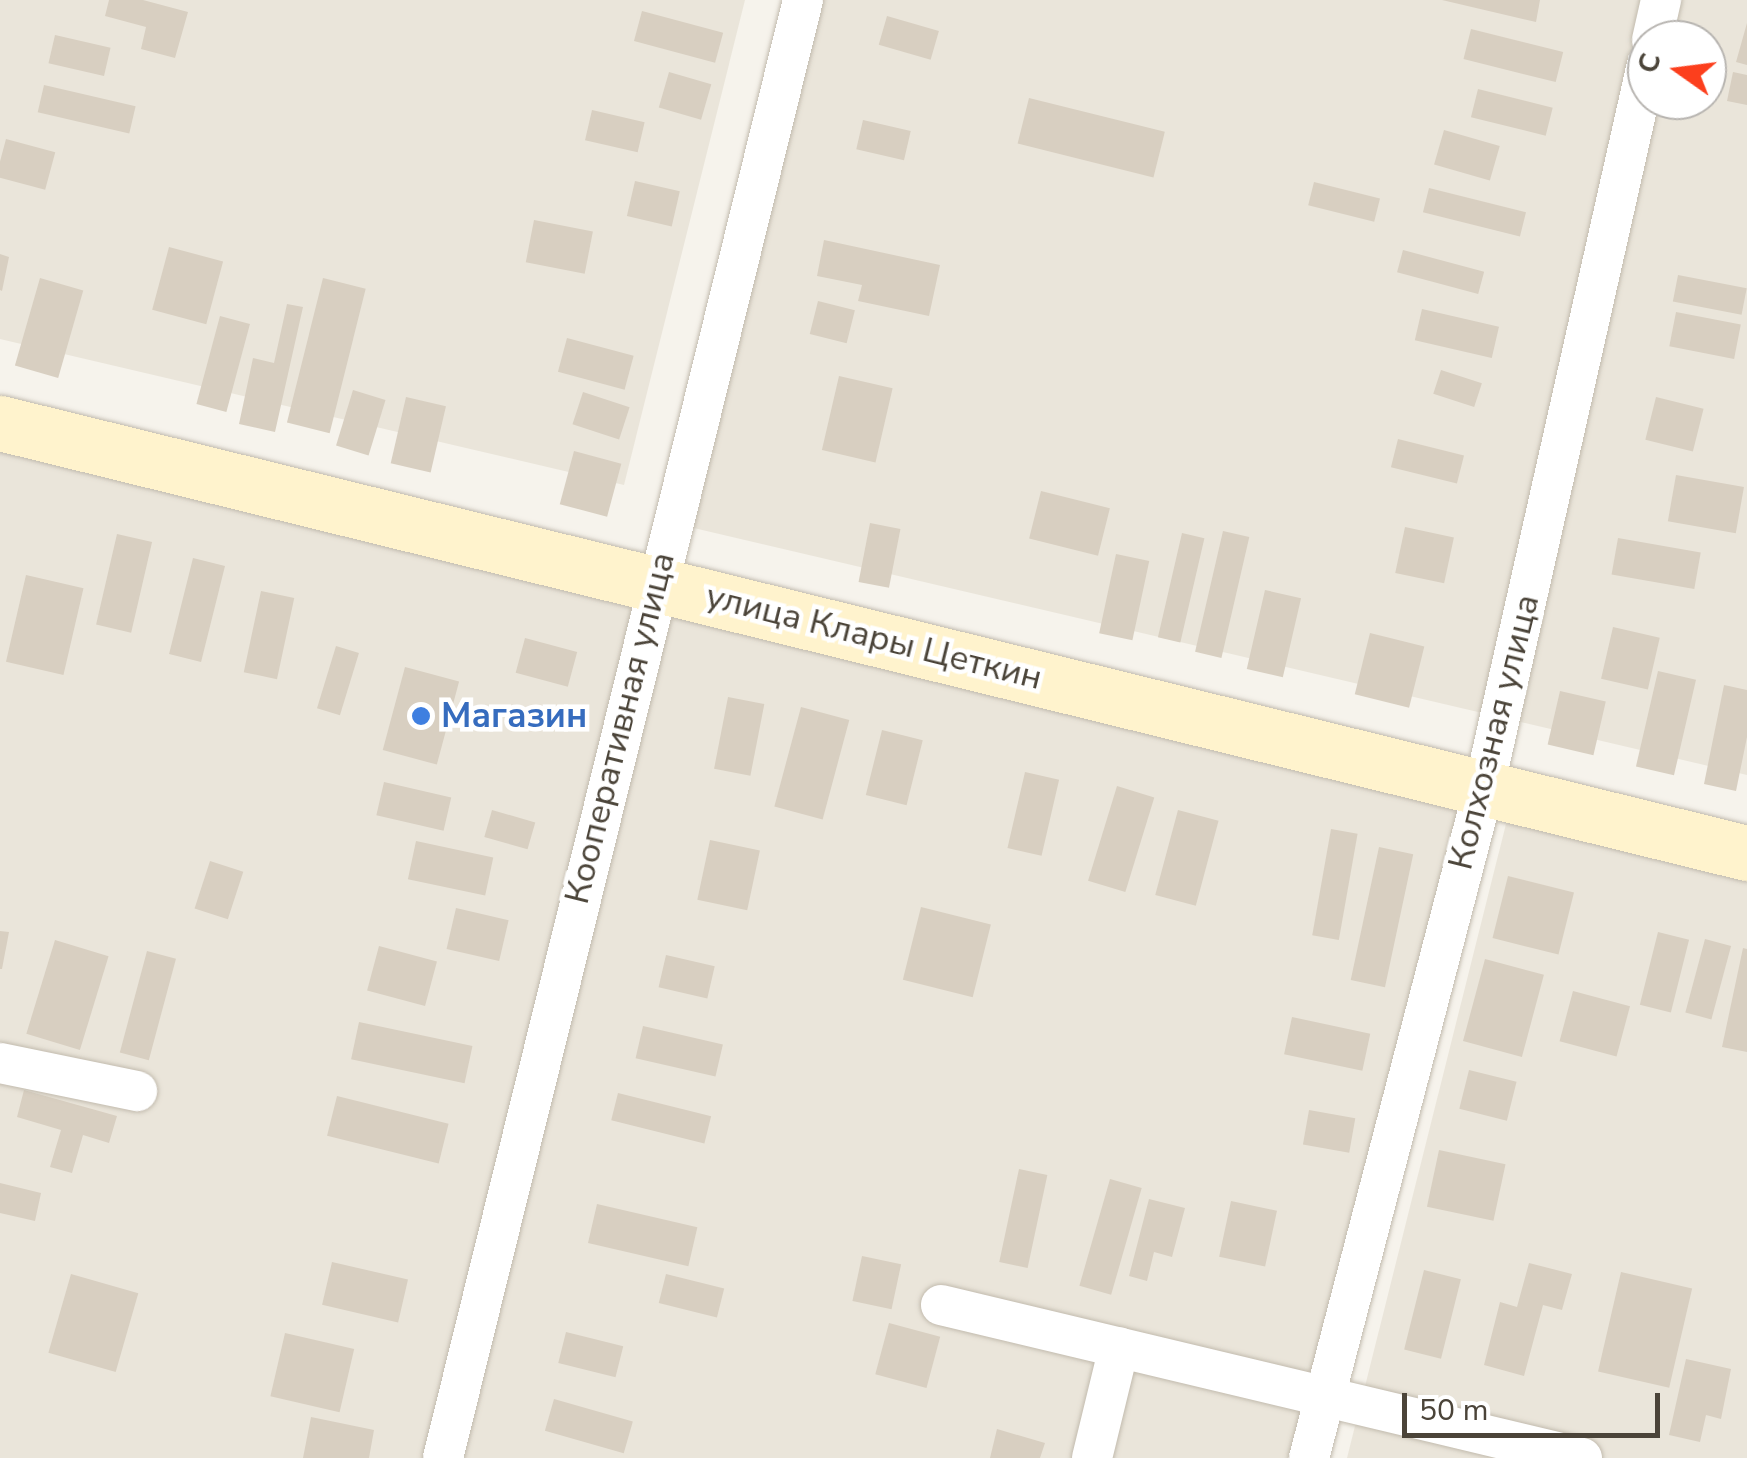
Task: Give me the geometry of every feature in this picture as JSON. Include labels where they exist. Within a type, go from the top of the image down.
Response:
[{"type":"main road","name":"улица Клары Цеткин","points":[[0,423],[1747,853]]},
{"type":"street","name":"Кооперативная улица","points":[[443,1458],[656,582],[803,0]]},
{"type":"street","name":"Колхозная улица","points":[[1309,1458],[1484,788],[1634,120]]},
{"type":"street","points":[[0,1063],[137,1091]]},
{"type":"street","points":[[940,1305],[1582,1458]]},
{"type":"street","points":[[1092,1458],[1119,1347]]},
{"type":"shaded area","points":[[0,0],[745,0],[624,485],[0,339]]},
{"type":"shaded area","points":[[810,0],[1747,0],[1747,775],[681,525]]},
{"type":"shaded area","points":[[0,444],[1471,798],[1297,1458],[0,1458]]},
{"type":"shaded area","points":[[1508,816],[1747,875],[1747,1458],[1347,1458]]},
{"type":"building","points":[[109,0],[143,0],[188,12],[175,58],[141,49],[146,27],[105,16]]},
{"type":"building","points":[[1442,0],[1540,0],[1536,22]]},
{"type":"building","points":[[642,11],[723,33],[715,63],[634,41]]},
{"type":"building","points":[[887,16],[939,31],[931,60],[879,45]]},
{"type":"building","points":[[1747,23],[1747,65],[1736,62]]},
{"type":"building","points":[[1471,29],[1563,52],[1556,82],[1464,59]]},
{"type":"building","points":[[55,35],[111,48],[104,76],[48,63]]},
{"type":"building","points":[[669,72],[711,84],[701,120],[659,108]]},
{"type":"building","points":[[1733,72],[1747,75],[1747,105],[1727,101]]},
{"type":"building","points":[[44,85],[136,106],[129,133],[38,112]]},
{"type":"building","points":[[1478,89],[1553,108],[1546,136],[1471,117]]},
{"type":"building","points":[[1029,98],[1165,132],[1153,177],[1018,144]]},
{"type":"building","points":[[592,110],[645,122],[638,152],[585,140]]},
{"type":"building","points":[[863,120],[911,131],[904,160],[856,149]]},
{"type":"building","points":[[1444,130],[1500,146],[1490,181],[1434,165]]},
{"type":"building","points":[[6,139],[55,152],[45,190],[0,178]]},
{"type":"building","points":[[635,181],[680,191],[672,226],[627,216]]},
{"type":"building","points":[[1314,182],[1380,198],[1374,222],[1308,205]]},
{"type":"building","points":[[1429,188],[1526,212],[1520,236],[1423,212]]},
{"type":"building","points":[[534,220],[593,231],[585,274],[526,262]]},
{"type":"building","points":[[824,240],[940,265],[929,316],[858,301],[862,285],[817,276]]},
{"type":"building","points":[[169,247],[223,261],[206,324],[152,310]]},
{"type":"building","points":[[1403,250],[1484,272],[1478,294],[1397,272]]},
{"type":"building","points":[[0,254],[9,257],[2,291],[0,290]]},
{"type":"building","points":[[1678,275],[1747,288],[1742,315],[1673,302]]},
{"type":"building","points":[[40,278],[83,290],[58,378],[15,365]]},
{"type":"building","points":[[323,278],[366,289],[330,433],[287,423]]},
{"type":"building","points":[[818,301],[855,310],[847,343],[810,334]]},
{"type":"building","points":[[287,304],[303,307],[275,432],[239,424],[253,358],[274,363]]},
{"type":"building","points":[[1422,309],[1499,327],[1492,358],[1415,340]]},
{"type":"building","points":[[1676,312],[1741,325],[1734,359],[1669,346]]},
{"type":"building","points":[[220,316],[250,324],[226,412],[196,404]]},
{"type":"building","points":[[567,338],[634,356],[625,390],[558,372]]},
{"type":"building","points":[[1441,370],[1482,383],[1474,407],[1433,394]]},
{"type":"building","points":[[839,376],[893,388],[875,462],[822,450]]},
{"type":"building","points":[[353,390],[386,400],[369,455],[336,445]]},
{"type":"building","points":[[583,392],[630,407],[619,439],[572,424]]},
{"type":"building","points":[[406,397],[446,406],[431,472],[391,463]]},
{"type":"building","points":[[1656,397],[1704,409],[1693,452],[1645,440]]},
{"type":"building","points":[[1398,439],[1464,455],[1457,484],[1391,467]]},
{"type":"building","points":[[574,451],[621,464],[607,517],[560,504]]},
{"type":"building","points":[[1676,475],[1744,487],[1736,533],[1668,521]]},
{"type":"building","points":[[1041,491],[1110,508],[1098,556],[1029,539]]},
{"type":"building","points":[[870,523],[900,529],[889,588],[859,582]]},
{"type":"building","points":[[1405,527],[1454,537],[1444,583],[1395,573]]},
{"type":"building","points":[[1223,531],[1249,537],[1221,658],[1195,652]]},
{"type":"building","points":[[1182,533],[1204,538],[1180,642],[1158,637]]},
{"type":"building","points":[[117,534],[152,542],[131,633],[96,625]]},
{"type":"building","points":[[1618,538],[1701,553],[1694,589],[1612,574]]},
{"type":"building","points":[[1116,554],[1149,561],[1132,640],[1099,633]]},
{"type":"building","points":[[193,558],[225,566],[201,662],[169,654]]},
{"type":"building","points":[[26,575],[83,588],[63,675],[6,662]]},
{"type":"building","points":[[1265,590],[1301,598],[1283,677],[1247,669]]},
{"type":"building","points":[[261,591],[294,598],[277,679],[244,672]]},
{"type":"building","points":[[1613,627],[1660,638],[1648,689],[1601,679]]},
{"type":"building","points":[[1370,633],[1424,647],[1409,708],[1355,694]]},
{"type":"building","points":[[525,638],[577,652],[568,687],[516,673]]},
{"type":"building","points":[[336,646],[359,653],[340,715],[317,708]]},
{"type":"building","name":"Магазин","points":[[405,667],[459,681],[437,765],[383,750]]},
{"type":"building","points":[[1658,671],[1696,680],[1674,775],[1636,766]]},
{"type":"building","points":[[1724,685],[1747,690],[1747,737],[1736,791],[1704,784]]},
{"type":"building","points":[[1560,691],[1606,702],[1593,755],[1548,745]]},
{"type":"building","points":[[728,697],[764,704],[750,776],[714,769]]},
{"type":"building","points":[[801,707],[849,720],[823,819],[774,806]]},
{"type":"building","points":[[882,730],[923,740],[907,805],[866,795]]},
{"type":"building","points":[[1025,772],[1059,780],[1042,856],[1007,848]]},
{"type":"building","points":[[384,782],[451,798],[444,831],[376,815]]},
{"type":"building","points":[[1117,786],[1154,797],[1125,892],[1088,881]]},
{"type":"building","points":[[492,810],[535,822],[528,849],[484,837]]},
{"type":"building","points":[[1178,810],[1219,821],[1196,906],[1155,895]]},
{"type":"building","points":[[1331,829],[1358,834],[1339,940],[1312,935]]},
{"type":"building","points":[[710,840],[760,851],[747,910],[697,900]]},
{"type":"building","points":[[416,841],[493,857],[485,896],[408,879]]},
{"type":"building","points":[[1379,847],[1413,854],[1385,987],[1351,980]]},
{"type":"building","points":[[210,861],[243,872],[228,919],[195,909]]},
{"type":"building","points":[[1508,876],[1574,892],[1558,955],[1493,938]]},
{"type":"building","points":[[921,907],[991,924],[973,997],[903,980]]},
{"type":"building","points":[[456,908],[509,920],[499,961],[447,949]]},
{"type":"building","points":[[0,931],[9,932],[2,969],[0,969]]},
{"type":"building","points":[[1658,932],[1689,940],[1671,1013],[1640,1005]]},
{"type":"building","points":[[1705,939],[1731,946],[1711,1019],[1685,1012]]},
{"type":"building","points":[[55,940],[109,956],[80,1050],[26,1034]]},
{"type":"building","points":[[379,946],[437,962],[425,1006],[367,990]]},
{"type":"building","points":[[1743,948],[1747,949],[1747,1052],[1722,1047]]},
{"type":"building","points":[[147,951],[176,959],[149,1060],[120,1052]]},
{"type":"building","points":[[666,955],[715,966],[707,998],[659,987]]},
{"type":"building","points":[[1485,959],[1544,975],[1522,1057],[1463,1041]]},
{"type":"building","points":[[1573,991],[1630,1006],[1617,1056],[1560,1041]]},
{"type":"building","points":[[1292,1017],[1370,1034],[1362,1071],[1284,1054]]},
{"type":"building","points":[[359,1022],[472,1046],[465,1083],[351,1059]]},
{"type":"building","points":[[643,1026],[723,1044],[715,1077],[636,1058]]},
{"type":"building","points":[[1469,1070],[1517,1082],[1507,1121],[1459,1109]]},
{"type":"building","points":[[24,1090],[117,1116],[109,1143],[83,1135],[72,1173],[50,1167],[61,1130],[17,1117]]},
{"type":"building","points":[[618,1093],[711,1116],[704,1143],[611,1120]]},
{"type":"building","points":[[337,1096],[449,1124],[439,1164],[327,1136]]},
{"type":"building","points":[[1309,1110],[1355,1118],[1349,1153],[1303,1144]]},
{"type":"building","points":[[1439,1150],[1506,1164],[1493,1221],[1427,1207]]},
{"type":"building","points":[[1019,1169],[1047,1175],[1028,1268],[999,1262]]},
{"type":"building","points":[[1110,1179],[1142,1188],[1111,1295],[1079,1286]]},
{"type":"building","points":[[0,1183],[41,1193],[35,1221],[0,1213]]},
{"type":"building","points":[[1149,1199],[1185,1208],[1172,1257],[1154,1252],[1147,1281],[1129,1276]]},
{"type":"building","points":[[1231,1201],[1277,1211],[1265,1267],[1219,1257]]},
{"type":"building","points":[[597,1204],[697,1227],[688,1266],[588,1243]]},
{"type":"building","points":[[862,1256],[901,1264],[892,1309],[852,1301]]},
{"type":"building","points":[[332,1262],[408,1280],[398,1322],[322,1305]]},
{"type":"building","points":[[1529,1263],[1572,1274],[1562,1310],[1543,1305],[1524,1376],[1484,1365],[1500,1302],[1517,1307]]},
{"type":"building","points":[[1424,1270],[1461,1279],[1441,1359],[1404,1350]]},
{"type":"building","points":[[1621,1272],[1692,1288],[1669,1388],[1598,1371]]},
{"type":"building","points":[[71,1274],[138,1293],[116,1372],[48,1353]]},
{"type":"building","points":[[666,1274],[724,1289],[717,1318],[659,1303]]},
{"type":"building","points":[[889,1323],[940,1337],[926,1388],[875,1374]]},
{"type":"building","points":[[566,1332],[623,1346],[616,1377],[558,1363]]},
{"type":"building","points":[[285,1333],[354,1349],[340,1412],[270,1396]]},
{"type":"building","points":[[1686,1359],[1731,1369],[1721,1419],[1706,1415],[1700,1442],[1669,1435]]},
{"type":"building","points":[[554,1399],[633,1422],[624,1453],[545,1431]]},
{"type":"building","points":[[311,1417],[374,1430],[369,1458],[303,1458]]},
{"type":"building","points":[[997,1429],[1045,1443],[1040,1458],[990,1458]]},
{"type":"place","name":"Магазин","points":[[421,716]]}]
